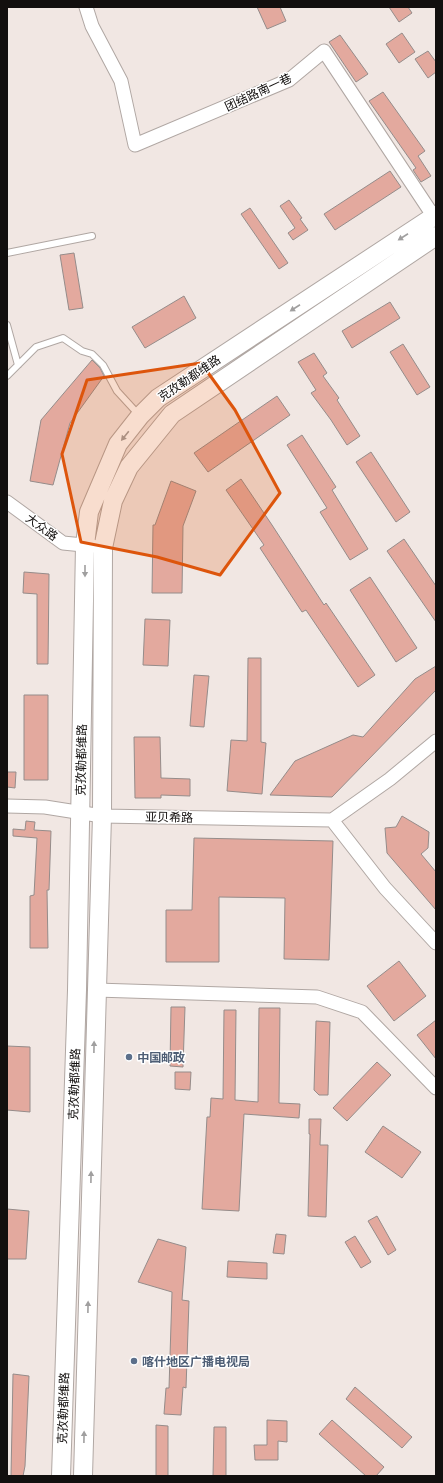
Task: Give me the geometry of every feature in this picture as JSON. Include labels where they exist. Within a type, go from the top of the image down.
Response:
[{"type":"main road","name":"克孜勒都维路","points":[[61,1476],[76,998],[85,545],[89,512],[118,444],[140,416],[158,398],[435,217]]},
{"type":"main road","name":"克孜勒都维路","points":[[83,1476],[102,816],[103,548],[113,501],[129,467],[172,414],[436,236]]},
{"type":"street","name":"团结路南一巷","points":[[86,7],[92,26],[121,81],[135,145],[289,80],[324,51],[435,217]]},
{"type":"street","name":"大众路","points":[[7,502],[63,543],[103,548]]},
{"type":"street","points":[[436,740],[390,779],[332,820],[385,888],[436,943]]},
{"type":"street","name":"亚贝希路","points":[[7,806],[45,807],[102,816],[332,820]]},
{"type":"street","points":[[96,990],[317,997],[362,1012],[436,1088]]},
{"type":"lane","points":[[7,253],[92,236]]},
{"type":"lane","points":[[7,325],[18,365]]},
{"type":"lane","points":[[7,376],[36,347],[63,338],[82,350],[92,354],[103,365],[117,391],[140,416]]},
{"type":"highlighted area","points":[[201,363],[235,410],[280,493],[220,575],[157,557],[81,542],[62,454],[87,380]]},
{"type":"building","points":[[257,7],[280,7],[286,21],[267,29]]},
{"type":"building","points":[[389,7],[408,7],[412,13],[399,22]]},
{"type":"building","points":[[402,33],[415,52],[399,63],[386,44]]},
{"type":"building","points":[[340,35],[368,74],[356,82],[329,42]]},
{"type":"building","points":[[428,51],[436,62],[436,72],[428,78],[415,59]]},
{"type":"building","points":[[383,92],[425,151],[418,156],[431,176],[421,182],[413,170],[416,168],[369,101]]},
{"type":"building","points":[[390,171],[401,187],[335,230],[324,214]]},
{"type":"building","points":[[289,200],[302,218],[300,219],[308,230],[293,240],[288,233],[295,228],[280,206]]},
{"type":"building","points":[[250,208],[288,263],[279,269],[241,214]]},
{"type":"building","points":[[74,253],[83,308],[69,310],[60,255]]},
{"type":"building","points":[[184,296],[196,318],[145,348],[132,327]]},
{"type":"building","points":[[390,302],[400,318],[352,348],[342,331]]},
{"type":"building","points":[[403,344],[430,387],[417,395],[390,352]]},
{"type":"building","points":[[314,353],[327,373],[323,376],[339,398],[337,400],[360,436],[347,445],[311,393],[316,390],[298,362]]},
{"type":"building","points":[[92,360],[100,368],[104,376],[70,423],[53,485],[30,481],[41,420]]},
{"type":"building","points":[[277,396],[290,415],[208,472],[194,453]]},
{"type":"building","points":[[302,435],[336,487],[332,490],[368,549],[350,560],[320,512],[327,508],[287,445]]},
{"type":"building","points":[[371,452],[410,512],[396,522],[356,462]]},
{"type":"building","points":[[241,479],[324,605],[326,603],[375,675],[358,687],[306,610],[302,612],[260,548],[264,545],[226,490]]},
{"type":"building","points":[[171,481],[196,491],[183,526],[182,593],[152,593],[153,525],[155,525]]},
{"type":"building","points":[[404,539],[436,586],[436,622],[387,551]]},
{"type":"building","points":[[24,572],[49,574],[48,664],[37,664],[37,594],[23,593]]},
{"type":"building","points":[[370,577],[417,648],[396,662],[350,590]]},
{"type":"building","points":[[145,619],[170,620],[168,666],[143,665]]},
{"type":"building","points":[[248,658],[261,658],[261,742],[266,743],[262,794],[227,791],[231,740],[247,741]]},
{"type":"building","points":[[436,666],[436,690],[332,797],[270,795],[295,761],[353,735],[363,737],[415,679]]},
{"type":"building","points":[[194,675],[209,676],[204,727],[190,726]]},
{"type":"building","points":[[24,695],[48,695],[48,780],[24,780]]},
{"type":"building","points":[[134,737],[160,737],[161,778],[190,779],[190,796],[161,795],[161,798],[135,798]]},
{"type":"building","points":[[7,772],[16,772],[15,788],[7,787]]},
{"type":"building","points":[[402,816],[429,832],[428,848],[421,854],[436,872],[436,910],[387,853],[385,828],[396,827]]},
{"type":"building","points":[[26,821],[35,822],[34,830],[51,831],[49,890],[47,890],[48,948],[30,948],[30,896],[34,895],[37,838],[13,836],[13,829],[25,830]]},
{"type":"building","points":[[194,838],[333,841],[329,960],[284,959],[285,898],[219,897],[219,962],[166,962],[166,910],[192,910]]},
{"type":"building","points":[[399,961],[426,996],[394,1021],[367,986]]},
{"type":"building","points":[[171,1007],[185,1007],[183,1067],[170,1066]]},
{"type":"building","points":[[259,1008],[280,1008],[279,1103],[300,1104],[299,1118],[244,1114],[239,1211],[202,1209],[207,1117],[210,1117],[211,1098],[223,1099],[224,1010],[236,1010],[235,1100],[258,1102]]},
{"type":"building","points":[[436,1020],[436,1059],[417,1035]]},
{"type":"building","points":[[316,1021],[330,1022],[328,1095],[319,1095],[314,1090]]},
{"type":"building","points":[[7,1046],[30,1047],[30,1112],[7,1110]]},
{"type":"building","points":[[377,1062],[391,1075],[347,1121],[333,1108]]},
{"type":"building","points":[[175,1072],[191,1072],[190,1090],[175,1089]]},
{"type":"building","points":[[309,1119],[321,1119],[320,1145],[328,1145],[326,1217],[308,1216]]},
{"type":"building","points":[[383,1126],[421,1152],[402,1178],[365,1152]]},
{"type":"building","points":[[7,1209],[29,1211],[26,1259],[7,1259]]},
{"type":"building","points":[[377,1216],[396,1250],[388,1255],[368,1221]]},
{"type":"building","points":[[276,1234],[286,1235],[284,1254],[273,1253]]},
{"type":"building","points":[[355,1236],[371,1262],[361,1268],[345,1242]]},
{"type":"building","points":[[158,1239],[186,1247],[182,1300],[189,1301],[186,1388],[183,1387],[181,1415],[164,1414],[166,1388],[169,1388],[172,1292],[138,1282]]},
{"type":"building","points":[[228,1261],[267,1263],[267,1279],[227,1277]]},
{"type":"building","points":[[13,1374],[29,1376],[25,1466],[23,1476],[11,1476]]},
{"type":"building","points":[[355,1387],[412,1437],[402,1448],[346,1399]]},
{"type":"building","points":[[267,1420],[287,1421],[287,1442],[278,1441],[278,1460],[255,1460],[254,1445],[267,1445]]},
{"type":"building","points":[[332,1420],[384,1467],[376,1476],[366,1476],[319,1434]]},
{"type":"building","points":[[156,1425],[168,1426],[168,1476],[156,1476]]},
{"type":"building","points":[[214,1427],[226,1427],[226,1476],[213,1476]]},
{"type":"place","name":"中国邮政","points":[[129,1057]]},
{"type":"place","name":"喀什地区广播电视局","points":[[134,1361]]}]
